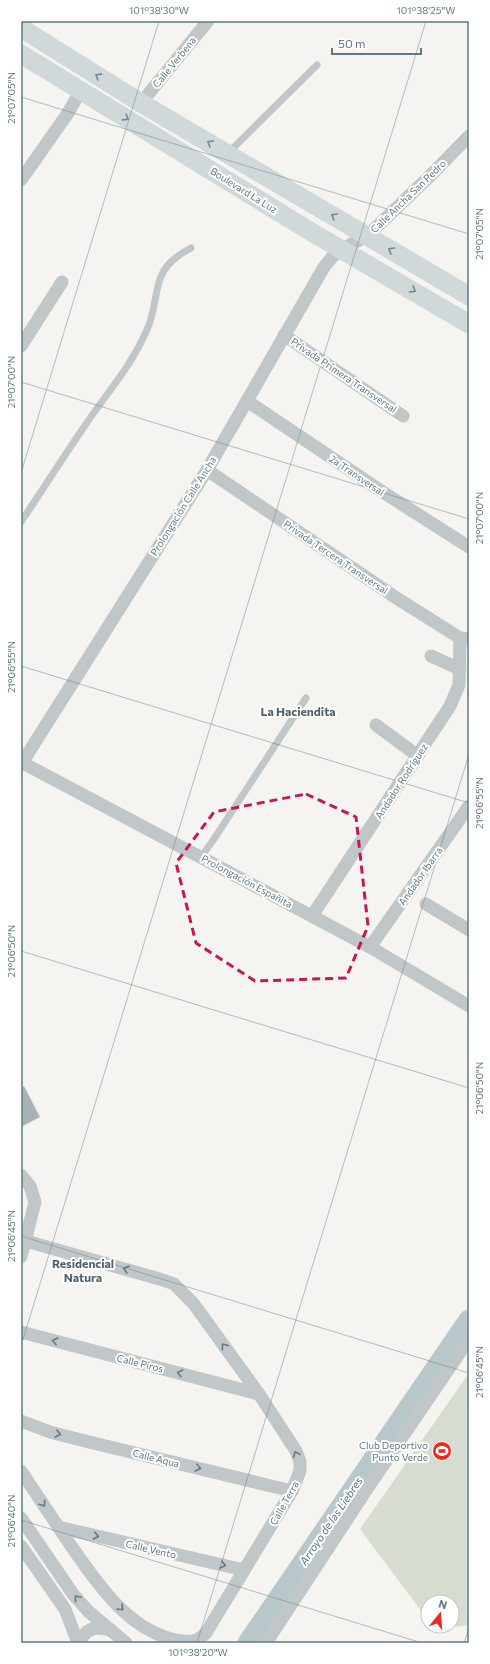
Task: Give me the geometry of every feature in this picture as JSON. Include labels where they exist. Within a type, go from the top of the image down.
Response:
[{"type":"main road","points":[[21,28],[141,103],[469,296]]},
{"type":"main road","name":"Boulevard La Luz","points":[[21,54],[342,249],[469,324]]},
{"type":"street","name":"Calle Verbena","points":[[141,103],[208,21]]},
{"type":"street","points":[[21,180],[68,113],[81,90]]},
{"type":"street","name":"Calle Ancha San Pedro","points":[[342,249],[367,236],[431,175],[469,136]]},
{"type":"street","name":"Prolongación Calle Ancha","points":[[21,763],[207,470],[324,266],[342,249]]},
{"type":"street","points":[[21,346],[62,282]]},
{"type":"street","name":"Privada Primera Transversal","points":[[284,334],[403,416]]},
{"type":"street","name":"2a Transversal","points":[[247,401],[469,548]]},
{"type":"street","name":"Privada Tercera Transversal","points":[[207,470],[398,599],[466,638]]},
{"type":"street","name":"Andador Rodríguez","points":[[312,916],[418,756],[456,694],[459,685],[460,669],[466,638]]},
{"type":"street","points":[[431,656],[460,669]]},
{"type":"street","points":[[376,725],[418,756]]},
{"type":"street","name":"Prolongación Españita","points":[[21,763],[370,947],[469,1006]]},
{"type":"street","name":"Andador Ibarra","points":[[370,947],[469,806]]},
{"type":"street","points":[[426,904],[469,930]]},
{"type":"street","points":[[21,1175],[30,1186],[35,1202],[21,1257]]},
{"type":"street","name":"Calle Terra","points":[[21,1472],[107,1595],[143,1626],[163,1637],[182,1642],[196,1640],[206,1633],[292,1491],[300,1471],[300,1462],[296,1451],[259,1394],[192,1303],[174,1284],[26,1241]]},
{"type":"street","name":"Calle Piros","points":[[21,1332],[259,1394]]},
{"type":"street","points":[[266,1643],[367,1489],[469,1339]]},
{"type":"street","name":"Calle Aqua","points":[[21,1421],[50,1432],[292,1491]]},
{"type":"street","points":[[21,1518],[73,1594],[88,1611],[126,1643]]},
{"type":"street","name":"Calle Vento","points":[[58,1527],[244,1570]]},
{"type":"street","points":[[21,1546],[65,1610],[78,1643]]},
{"type":"street","points":[[78,1643],[86,1632],[95,1627],[112,1630]]},
{"type":"lane","points":[[228,154],[317,65]]},
{"type":"lane","points":[[21,522],[133,357],[147,331],[152,316],[160,277],[177,255],[191,248]]},
{"type":"lane","points":[[201,857],[306,698]]},
{"type":"highlighted area","points":[[306,794],[356,817],[368,926],[346,978],[255,981],[196,943],[176,863],[214,812]]},
{"type":"shaded area","name":"Club Deportivo Punto Verde","points":[[469,1373],[469,1625],[460,1626],[460,1594],[420,1594],[420,1609],[360,1529]]},
{"type":"building","points":[[24,1086],[40,1117],[21,1127],[21,1088]]},
{"type":"waterway","name":"Arroyo de las Liebres","points":[[248,1643],[469,1320]]},
{"type":"place","name":"Club Deportivo Punto Verde","points":[[442,1451]]},
{"type":"district","name":"La Haciendita","points":[[298,712]]},
{"type":"district","name":"Residencial Natura","points":[[83,1271]]}]
